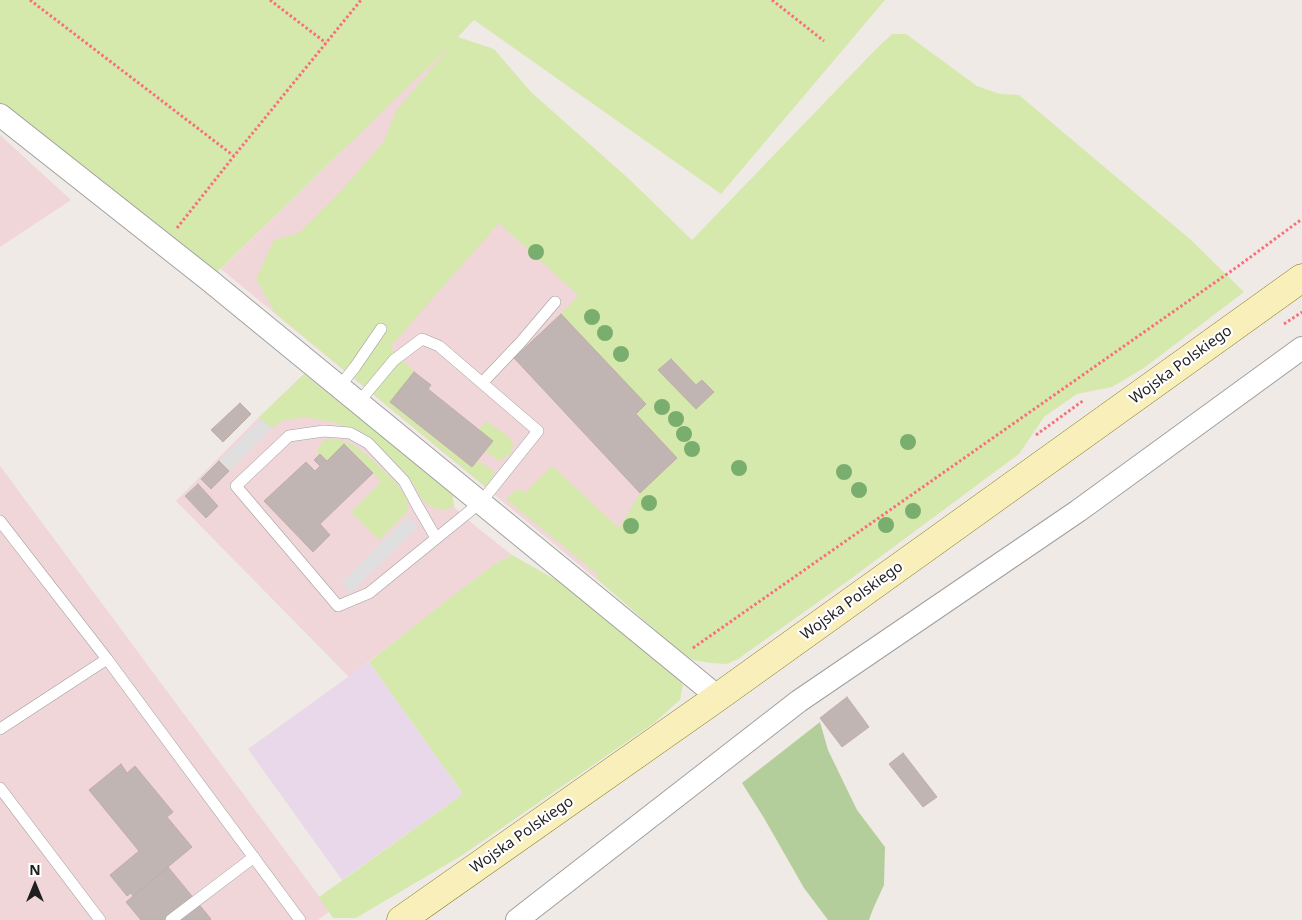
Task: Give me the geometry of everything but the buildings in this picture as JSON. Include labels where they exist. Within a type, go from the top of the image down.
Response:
[{"type":"main road","name":"Wojska Polskiego","points":[[400,920],[718,697],[1302,278]]},
{"type":"street","points":[[0,115],[164,244],[718,697]]},
{"type":"street","points":[[517,920],[799,702],[1078,512],[1302,348]]},
{"type":"lane","points":[[482,383],[555,302]]},
{"type":"lane","points":[[339,387],[381,329]]},
{"type":"lane","points":[[358,403],[394,360],[422,339],[439,346],[538,431],[481,502],[369,593],[338,606],[236,486],[290,436],[324,431],[350,433],[368,443],[404,481],[436,538]]},
{"type":"lane","points":[[0,521],[107,658],[300,920]]},
{"type":"lane","points":[[0,729],[107,658]]},
{"type":"lane","points":[[0,788],[100,920]]},
{"type":"lane","points":[[171,920],[254,857]]},
{"type":"path","points":[[30,0],[234,156]]},
{"type":"path","points":[[270,0],[326,43]]},
{"type":"path","points":[[164,244],[361,0]]},
{"type":"path","points":[[772,0],[824,41]]},
{"type":"path","points":[[674,661],[1238,268],[1302,219]]},
{"type":"path","points":[[1036,435],[1084,400]]},
{"type":"shaded area","points":[[458,37],[929,468],[680,648],[221,269]]},
{"type":"shaded area","points":[[0,135],[71,200],[0,247]]},
{"type":"shaded area","points":[[304,374],[452,491],[454,507],[512,555],[496,563],[349,677],[176,501]]},
{"type":"shaded area","points":[[261,419],[272,428],[229,471],[219,461]]},
{"type":"shaded area","points":[[0,466],[330,911],[318,920],[0,920]]},
{"type":"shaded area","points":[[408,517],[418,527],[351,593],[341,582]]},
{"type":"shaded area","points":[[369,662],[463,794],[342,880],[248,749]]},
{"type":"green space","points":[[0,0],[885,0],[721,194],[474,20],[458,37],[494,49],[531,92],[629,179],[692,240],[876,49],[892,34],[906,34],[977,86],[1000,94],[1019,95],[1191,240],[1244,292],[1144,368],[1112,387],[1077,394],[1044,417],[1019,454],[845,583],[738,659],[727,664],[693,660],[677,649],[597,579],[597,574],[506,499],[517,489],[525,492],[552,466],[619,528],[640,493],[677,458],[636,414],[645,404],[561,314],[578,295],[499,223],[390,347],[414,372],[390,402],[472,467],[477,460],[495,472],[486,487],[275,313],[256,279],[274,240],[299,233],[342,190],[384,141],[396,111],[453,43],[209,280],[0,112]]},
{"type":"green space","points":[[304,374],[452,491],[454,507],[444,510],[434,508],[424,502],[411,480],[400,467],[366,435],[358,430],[336,423],[305,417],[281,421],[272,428],[259,417]]},
{"type":"green space","points":[[486,421],[509,437],[513,443],[512,452],[500,461],[485,451],[493,441],[479,430]]},
{"type":"green space","points":[[325,439],[337,439],[352,444],[368,456],[398,485],[408,501],[408,511],[379,540],[351,512],[381,482],[344,445],[327,460],[321,454],[318,455],[318,448]]},
{"type":"green space","points":[[512,555],[581,594],[673,669],[683,685],[680,700],[654,723],[461,856],[356,918],[333,918],[319,897],[463,794],[369,662],[496,563]]},
{"type":"green space","points":[[820,722],[828,750],[857,810],[885,847],[884,885],[869,920],[828,920],[804,888],[742,783]]}]
